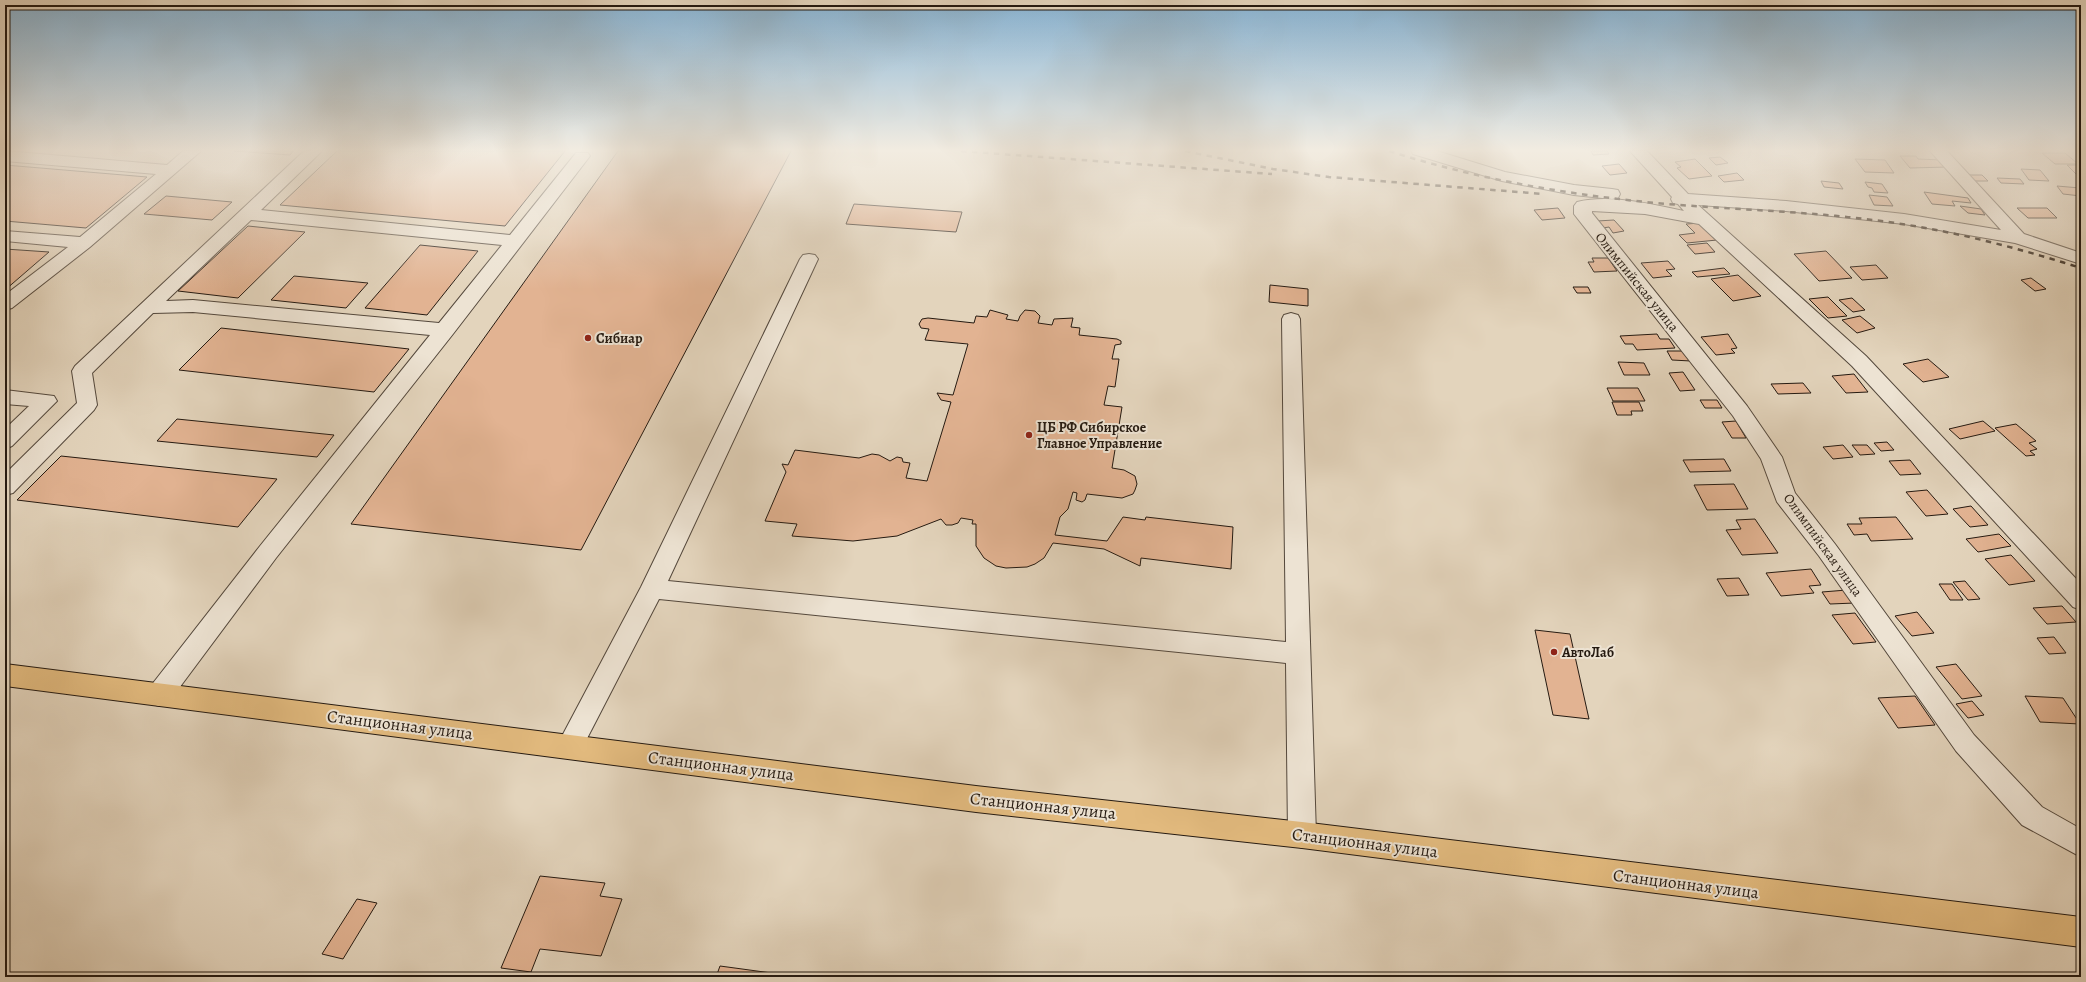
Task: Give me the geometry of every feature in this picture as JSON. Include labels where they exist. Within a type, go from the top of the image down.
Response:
[{"type":"main road","name":"Станционная улица","points":[[5,675],[976,799],[1302,835],[2081,932]]},
{"type":"street","points":[[5,304],[84,242],[138,197]]},
{"type":"street","points":[[5,487],[87,405],[82,371],[265,197]]},
{"type":"street","points":[[159,695],[268,552],[446,330],[550,197]]},
{"type":"street","points":[[1649,197],[1786,206],[1904,219],[2018,238],[2081,259]]},
{"type":"street","name":"Олимпийская улица","points":[[1681,197],[1859,361],[2081,600]]},
{"type":"street","points":[[1980,197],[2018,238]]},
{"type":"street","name":"Олимпийская улица","points":[[1707,221],[1676,214],[1604,205],[1583,206],[1583,214],[1740,412],[1771,457],[1784,496],[1827,550],[1965,743],[2032,816],[2081,844]]},
{"type":"street","points":[[246,214],[516,241]]},
{"type":"street","points":[[5,236],[84,242]]},
{"type":"street","points":[[570,746],[652,589],[809,259]]},
{"type":"street","points":[[148,307],[192,306],[446,330]]},
{"type":"street","points":[[1291,319],[1302,835]]},
{"type":"street","points":[[5,397],[47,401],[5,441]]},
{"type":"street","points":[[652,589],[1297,654]]},
{"type":"building","points":[[5,197],[123,197],[86,228],[5,221]]},
{"type":"building","points":[[165,197],[232,202],[212,220],[144,214]]},
{"type":"building","points":[[289,197],[528,197],[505,226],[280,205]]},
{"type":"building","name":"Сибиар","points":[[585,197],[767,197],[581,550],[351,524]]},
{"type":"building","points":[[1870,197],[1887,197],[1893,206],[1874,205]]},
{"type":"building","points":[[1927,197],[1968,198],[1971,203],[1952,201],[1955,206],[1932,204]]},
{"type":"building","points":[[854,204],[962,212],[956,232],[846,224]]},
{"type":"building","points":[[1960,206],[1981,209],[1985,215],[1968,213]]},
{"type":"building","points":[[1558,208],[1565,218],[1542,220],[1534,210]]},
{"type":"building","points":[[2017,208],[2047,208],[2057,218],[2028,218]]},
{"type":"building","points":[[1614,220],[1624,231],[1613,233],[1609,227],[1603,228],[1597,221]]},
{"type":"building","points":[[1700,223],[1717,240],[1687,243],[1679,235],[1695,233],[1686,224]]},
{"type":"building","points":[[248,226],[305,232],[238,298],[178,291]]},
{"type":"building","points":[[1707,243],[1715,252],[1695,254],[1687,245]]},
{"type":"building","points":[[420,245],[478,251],[427,315],[365,308]]},
{"type":"building","points":[[5,249],[49,252],[5,290]]},
{"type":"building","points":[[1826,251],[1852,278],[1819,281],[1794,254]]},
{"type":"building","points":[[1592,258],[1608,258],[1617,271],[1594,272],[1588,262],[1594,262]]},
{"type":"building","points":[[1668,261],[1675,269],[1666,270],[1672,276],[1653,278],[1641,263]]},
{"type":"building","points":[[1876,265],[1888,278],[1862,280],[1850,267]]},
{"type":"building","points":[[1724,268],[1730,274],[1697,277],[1692,272]]},
{"type":"building","points":[[1738,275],[1761,296],[1733,301],[1711,279]]},
{"type":"building","points":[[294,276],[368,283],[346,308],[271,300]]},
{"type":"building","points":[[2031,278],[2046,289],[2035,291],[2021,280]]},
{"type":"building","points":[[1270,285],[1308,289],[1308,306],[1269,302]]},
{"type":"building","points":[[1573,287],[1588,287],[1591,293],[1577,293]]},
{"type":"building","points":[[1828,297],[1847,316],[1828,318],[1809,299]]},
{"type":"building","points":[[1852,298],[1865,310],[1853,312],[1839,300]]},
{"type":"building","name":"ЦБ РФ Сибирское Главное Управление","points":[[990,310],[1008,315],[1006,319],[1018,321],[1025,310],[1035,311],[1040,316],[1038,323],[1052,325],[1054,319],[1073,318],[1071,327],[1080,328],[1079,335],[1117,339],[1121,341],[1121,344],[1115,345],[1112,359],[1119,359],[1115,387],[1108,386],[1104,405],[1122,407],[1112,468],[1124,470],[1135,476],[1137,484],[1135,490],[1133,494],[1122,498],[1087,494],[1085,500],[1082,502],[1076,500],[1077,493],[1073,492],[1068,509],[1060,517],[1055,535],[1107,541],[1123,517],[1145,520],[1146,517],[1233,527],[1231,569],[1141,558],[1140,566],[1104,549],[1053,543],[1044,558],[1035,564],[1027,567],[1006,568],[996,566],[984,558],[976,546],[976,524],[972,524],[973,520],[961,518],[958,523],[952,525],[946,525],[941,519],[897,536],[853,541],[792,536],[797,524],[765,521],[786,472],[782,464],[788,465],[795,450],[859,458],[872,454],[879,455],[890,461],[897,457],[902,458],[903,462],[910,463],[906,478],[927,481],[951,402],[941,400],[937,393],[953,395],[968,344],[925,340],[929,329],[921,328],[919,324],[922,319],[928,318],[974,323],[976,316],[987,317]]},
{"type":"building","points":[[1860,316],[1875,328],[1857,333],[1842,320]]},
{"type":"building","points":[[221,328],[409,349],[374,392],[179,370]]},
{"type":"building","points":[[1657,334],[1660,339],[1669,339],[1675,348],[1637,350],[1633,344],[1625,344],[1620,336]]},
{"type":"building","points":[[1728,334],[1737,348],[1731,349],[1735,353],[1716,355],[1701,337]]},
{"type":"building","points":[[1667,351],[1686,351],[1691,361],[1672,360]]},
{"type":"building","points":[[1928,359],[1949,377],[1923,382],[1903,364]]},
{"type":"building","points":[[1618,362],[1644,363],[1650,375],[1624,375]]},
{"type":"building","points":[[1683,372],[1695,390],[1680,391],[1669,373]]},
{"type":"building","points":[[1854,374],[1868,392],[1846,393],[1832,376]]},
{"type":"building","points":[[1803,383],[1811,393],[1778,394],[1771,384]]},
{"type":"building","points":[[1607,388],[1638,388],[1645,401],[1613,401]]},
{"type":"building","points":[[1700,400],[1717,400],[1722,408],[1705,408]]},
{"type":"building","points":[[1612,402],[1639,402],[1643,411],[1631,411],[1632,415],[1617,415]]},
{"type":"building","points":[[177,419],[334,435],[317,457],[157,441]]},
{"type":"building","points":[[1736,421],[1746,438],[1732,438],[1722,422]]},
{"type":"building","points":[[1983,421],[1995,431],[1960,439],[1949,429]]},
{"type":"building","points":[[2016,424],[2036,441],[2029,443],[2037,449],[2030,451],[2035,455],[2026,456],[1995,428]]},
{"type":"building","points":[[1887,442],[1894,450],[1881,451],[1874,443]]},
{"type":"building","points":[[1843,445],[1853,457],[1833,459],[1823,447]]},
{"type":"building","points":[[1852,445],[1867,445],[1875,454],[1860,455]]},
{"type":"building","points":[[61,456],[277,479],[238,527],[17,500]]},
{"type":"building","points":[[1724,459],[1731,471],[1690,472],[1683,460]]},
{"type":"building","points":[[1910,460],[1921,474],[1900,475],[1889,461]]},
{"type":"building","points":[[1734,484],[1748,509],[1707,510],[1694,485]]},
{"type":"building","points":[[1927,490],[1948,514],[1926,516],[1906,492]]},
{"type":"building","points":[[1971,506],[1988,525],[1970,527],[1953,509]]},
{"type":"building","points":[[1896,517],[1913,539],[1871,541],[1867,534],[1854,535],[1847,524],[1862,524],[1859,518]]},
{"type":"building","points":[[1755,519],[1778,553],[1742,555],[1726,530],[1741,529],[1736,520]]},
{"type":"building","points":[[1999,534],[2011,546],[1978,552],[1966,539]]},
{"type":"building","points":[[2011,555],[2035,581],[2009,585],[1985,559]]},
{"type":"building","points":[[1811,569],[1821,585],[1809,586],[1814,593],[1781,596],[1766,573]]},
{"type":"building","points":[[1739,578],[1749,595],[1727,596],[1717,579]]},
{"type":"building","points":[[1965,581],[1980,599],[1968,600],[1953,582]]},
{"type":"building","points":[[1939,584],[1952,584],[1963,600],[1950,600]]},
{"type":"building","points":[[1847,590],[1855,603],[1830,604],[1822,592]]},
{"type":"building","points":[[2062,606],[2076,622],[2047,624],[2033,608]]},
{"type":"building","points":[[1917,612],[1934,633],[1912,636],[1895,616]]},
{"type":"building","points":[[1855,613],[1876,642],[1853,644],[1832,615]]},
{"type":"building","points":[[1535,630],[1570,634],[1589,719],[1553,715]]},
{"type":"building","points":[[2054,637],[2066,653],[2049,654],[2037,638]]},
{"type":"building","points":[[1956,664],[1982,696],[1962,699],[1936,667]]},
{"type":"building","points":[[1915,696],[1935,725],[1898,728],[1878,698]]},
{"type":"building","points":[[2025,696],[2063,698],[2080,724],[2040,722]]},
{"type":"building","points":[[1972,701],[1984,715],[1968,718],[1956,704]]},
{"type":"building","points":[[540,876],[605,883],[600,896],[622,899],[601,956],[540,949],[531,972],[501,968]]},
{"type":"building","points":[[357,899],[377,903],[343,959],[322,954]]},
{"type":"building","points":[[720,966],[801,977],[716,977]]},
{"type":"railway","points":[[1604,197],[1656,203],[1830,215],[1888,222],[1937,230],[1986,241],[2081,268]]},
{"type":"place","name":"Сибиар","points":[[588,338]]},
{"type":"place","name":"ЦБ РФ Сибирское Главное Управление","points":[[1029,435]]},
{"type":"place","name":"АвтоЛаб","points":[[1554,652]]}]
